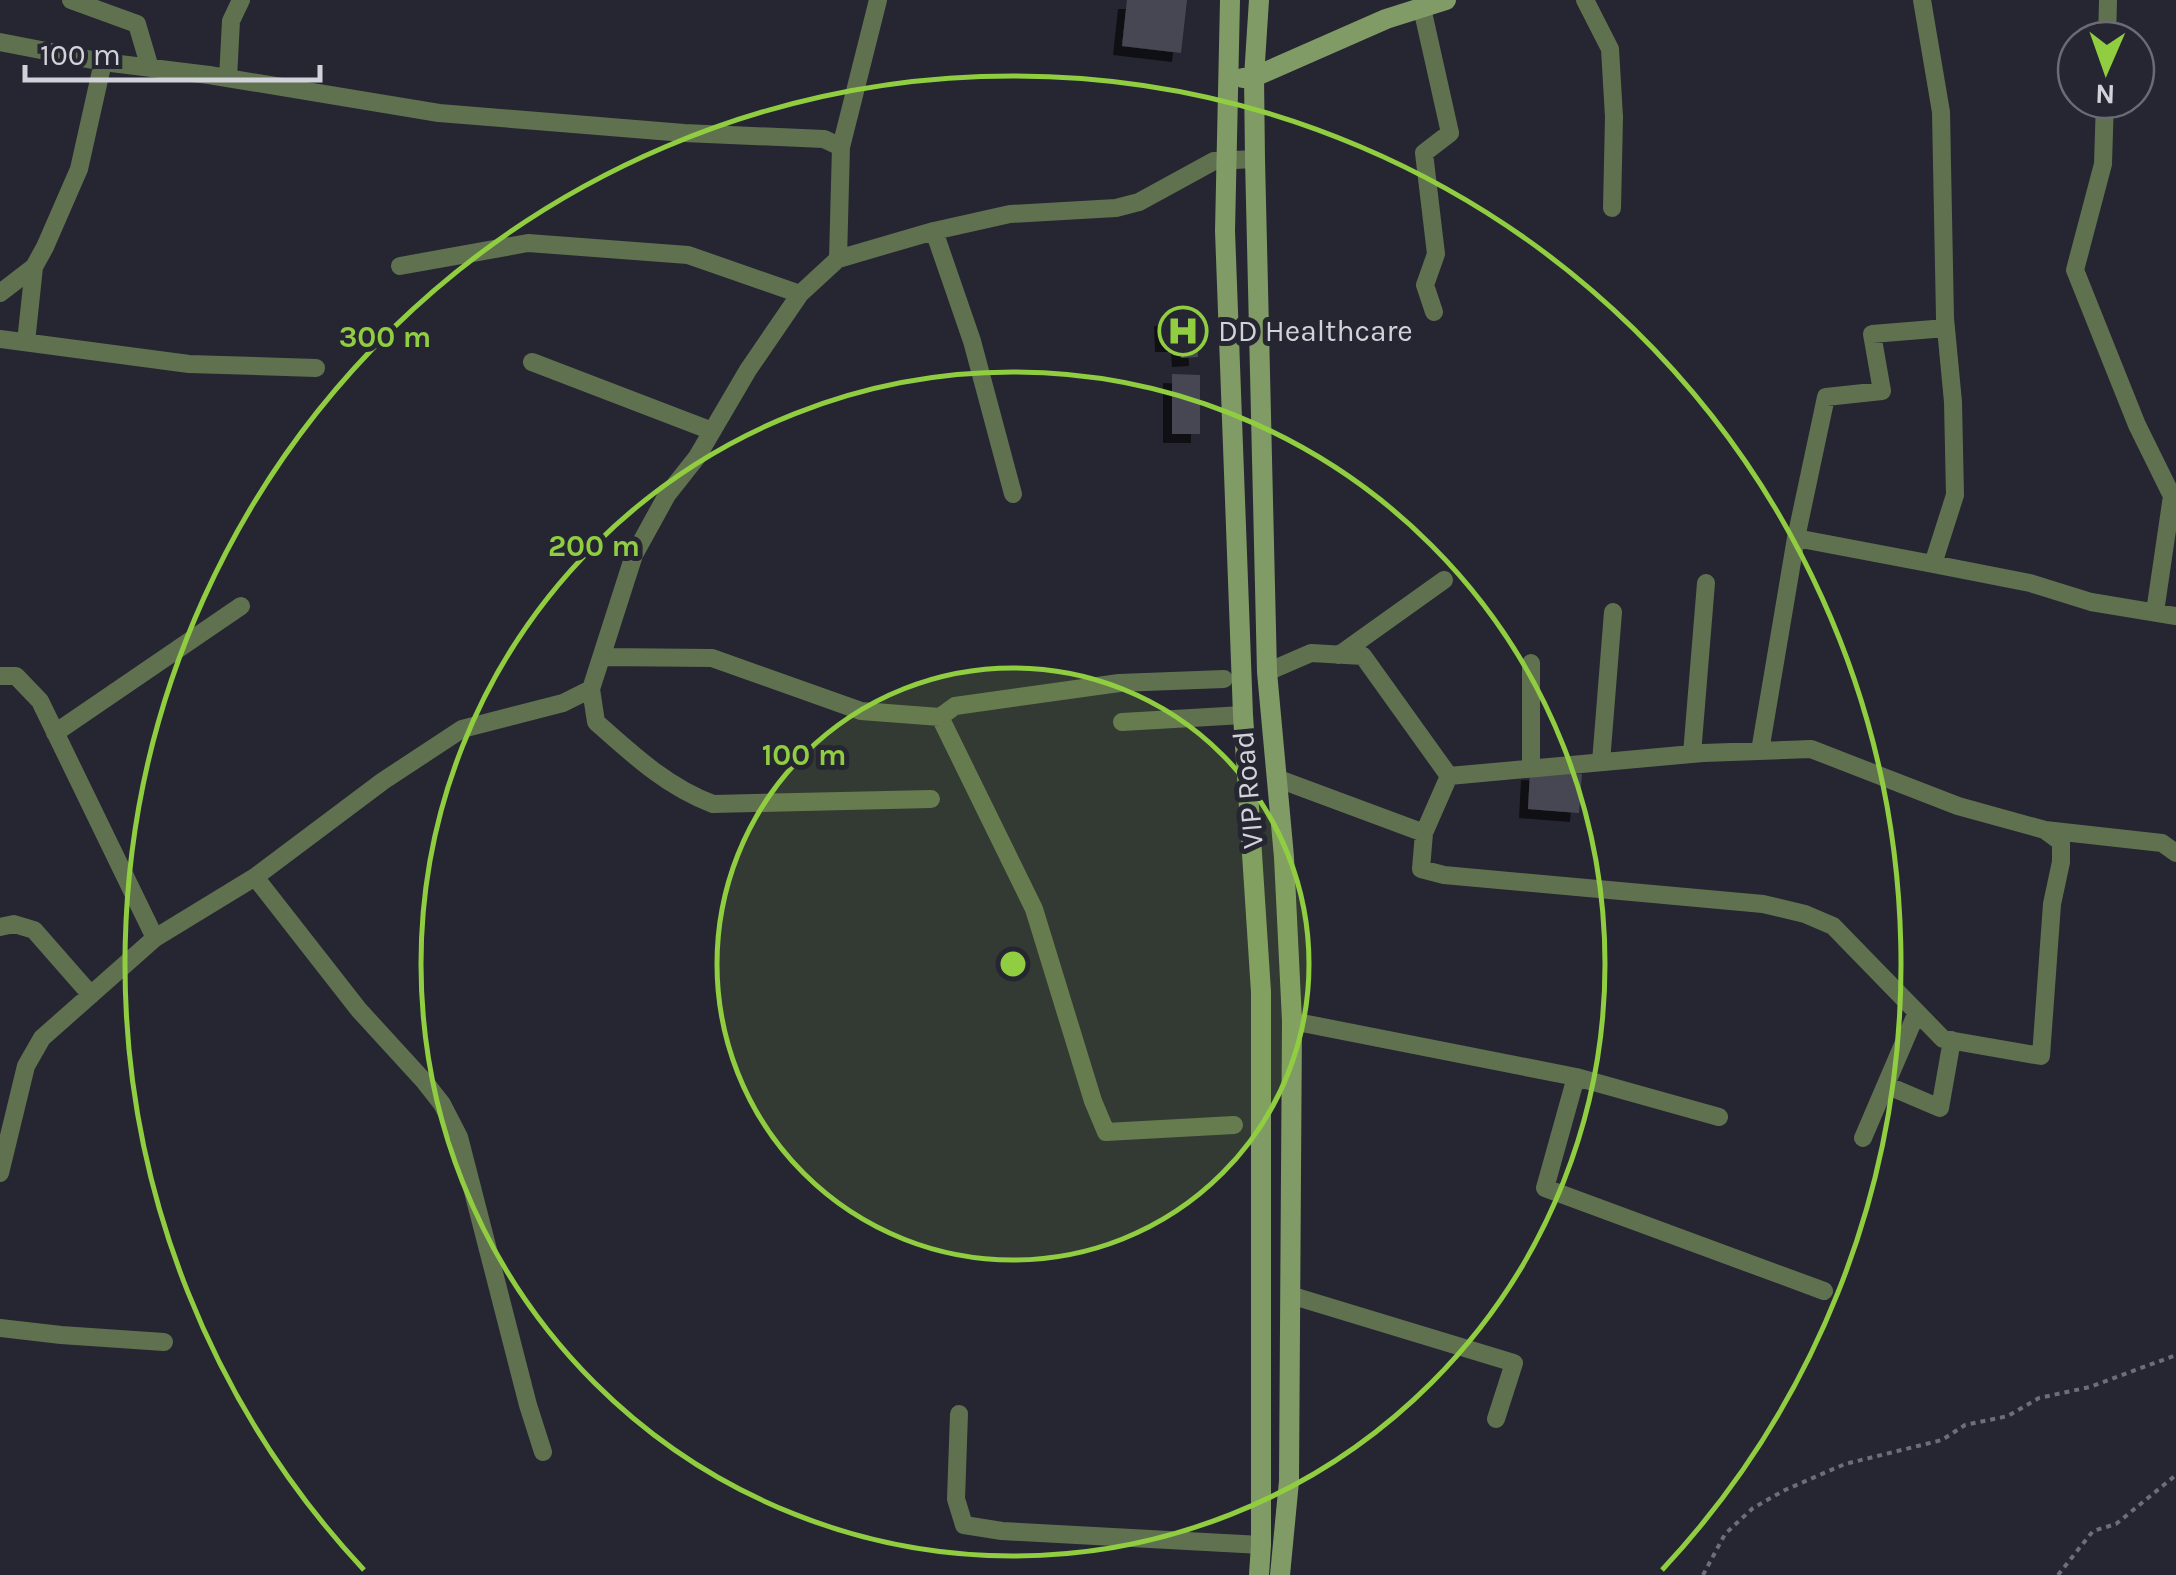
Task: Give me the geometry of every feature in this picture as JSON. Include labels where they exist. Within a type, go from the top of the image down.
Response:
[{"type":"main road","name":"VIP Road","points":[[1230,0],[1225,231],[1243,715],[1261,992],[1259,1575]]},
{"type":"main road","name":"VIP Road","points":[[1259,0],[1254,78],[1266,672],[1284,857],[1292,1021],[1289,1481],[1280,1575]]},
{"type":"main road","points":[[1229,78],[1254,78],[1386,19],[1446,0]]},
{"type":"street","points":[[71,0],[137,24],[150,68]]},
{"type":"street","points":[[228,78],[231,21],[241,0]]},
{"type":"street","points":[[838,259],[842,147],[878,0]]},
{"type":"street","points":[[1585,0],[1610,48],[1614,116],[1612,208]]},
{"type":"street","points":[[1922,0],[1941,112],[1955,495],[1934,564]]},
{"type":"street","points":[[1422,8],[1450,133],[1424,152],[1436,254],[1426,285],[1434,312]]},
{"type":"street","points":[[0,42],[103,62],[439,113],[684,133],[824,139],[842,147]]},
{"type":"street","points":[[26,342],[34,267],[79,169],[103,62]]},
{"type":"street","points":[[2104,120],[2103,164],[2075,270],[2136,426],[2174,496],[2156,612]]},
{"type":"street","points":[[931,798],[714,804],[693,796],[648,768],[596,722],[591,689],[634,555],[667,494],[697,457],[748,370],[800,294],[838,259],[1010,214],[1116,208],[1140,202],[1214,161],[1255,159]]},
{"type":"street","points":[[934,231],[972,341],[1014,494]]},
{"type":"street","points":[[400,266],[528,243],[688,256],[800,294]]},
{"type":"street","points":[[0,293],[34,267]]},
{"type":"street","points":[[1760,751],[1796,538],[1826,397],[1882,391],[1872,334],[1946,328]]},
{"type":"street","points":[[0,339],[189,364],[316,368]]},
{"type":"street","points":[[532,362],[712,431]]},
{"type":"street","points":[[1796,538],[2030,583],[2091,602],[2176,616]]},
{"type":"street","points":[[1339,655],[1444,580]]},
{"type":"street","points":[[1692,754],[1706,582]]},
{"type":"street","points":[[55,733],[241,606]]},
{"type":"street","points":[[1601,762],[1612,612]]},
{"type":"street","points":[[1266,672],[1311,653],[1363,656],[1450,776]]},
{"type":"street","points":[[602,657],[712,658],[861,711],[940,717],[955,706],[1119,684],[1224,679]]},
{"type":"street","points":[[1530,664],[1531,768]]},
{"type":"street","points":[[0,676],[16,676],[40,701],[155,938]]},
{"type":"street","points":[[0,1173],[26,1066],[42,1038],[155,938],[255,877],[383,781],[462,729],[563,704],[591,689]]},
{"type":"street","points":[[1122,722],[1243,715]]},
{"type":"street","points":[[940,717],[1034,910],[1092,1101],[1106,1132],[1234,1125]]},
{"type":"street","points":[[1450,776],[1692,754],[1811,749],[1958,806],[2044,830],[2162,843],[2176,853]]},
{"type":"street","points":[[1450,776],[1424,833],[1421,870],[1764,904],[1805,914],[1832,926],[1943,1038],[2041,1056],[2052,904],[2061,862],[2061,842],[2044,830]]},
{"type":"street","points":[[1276,778],[1424,833]]},
{"type":"street","points":[[255,877],[359,1010],[424,1081],[460,1137],[542,1452]]},
{"type":"street","points":[[0,927],[14,924],[34,930],[91,994]]},
{"type":"street","points":[[1863,1138],[1916,1012]]},
{"type":"street","points":[[1292,1021],[1576,1077],[1719,1117]]},
{"type":"street","points":[[1886,1086],[1940,1108],[1952,1040]]},
{"type":"street","points":[[1576,1077],[1545,1188],[1824,1291]]},
{"type":"street","points":[[1290,1295],[1514,1364],[1496,1418]]},
{"type":"street","points":[[0,1328],[164,1342]]},
{"type":"street","points":[[959,1414],[956,1499],[964,1525],[1002,1531],[1261,1546]]},
{"type":"path","points":[[1702,1575],[1725,1534],[1753,1508],[1785,1490],[1845,1464],[1942,1440],[1965,1426],[2008,1416],[2039,1398],[2090,1387],[2176,1356]]},
{"type":"path","points":[[2058,1575],[2093,1531],[2116,1524],[2176,1476]]},
{"type":"building","points":[[1127,0],[1187,0],[1181,53],[1122,46]]},
{"type":"building","points":[[1196,315],[1198,357],[1181,358],[1180,343],[1164,343],[1163,317]]},
{"type":"building","points":[[1172,374],[1200,375],[1200,434],[1172,434]]},
{"type":"building","points":[[1530,771],[1582,774],[1579,813],[1528,809]]},
{"type":"place","name":"DD Healthcare","points":[[1183,331]]}]
